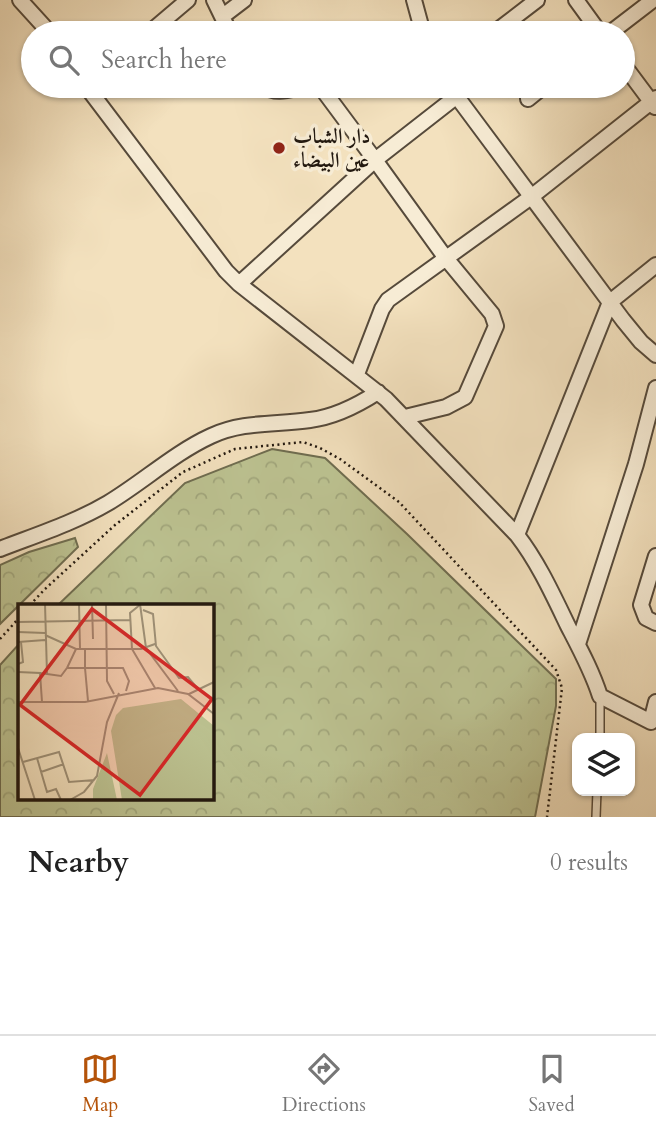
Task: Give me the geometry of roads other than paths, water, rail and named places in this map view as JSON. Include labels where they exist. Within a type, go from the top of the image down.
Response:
[{"type":"street","points":[[20,0],[39,21]]},
{"type":"street","points":[[163,21],[188,0]]},
{"type":"street","points":[[214,0],[225,21]]},
{"type":"street","points":[[223,16],[244,0]]},
{"type":"street","points":[[414,0],[420,21]]},
{"type":"street","points":[[510,21],[537,0]]},
{"type":"street","points":[[576,0],[591,21]]},
{"type":"street","points":[[626,21],[653,0]]},
{"type":"street","points":[[357,374],[388,300],[531,197],[654,103],[635,79]]},
{"type":"street","points":[[95,98],[209,249],[239,284],[378,392],[517,535],[547,582],[594,677],[600,696],[653,723],[656,702]]},
{"type":"street","points":[[329,98],[445,257],[492,314],[496,326],[465,397],[446,407],[405,417]]},
{"type":"street","points":[[239,284],[445,98]]},
{"type":"street","points":[[458,98],[610,302],[641,342],[656,355]]},
{"type":"street","points":[[517,535],[610,302],[656,265]]},
{"type":"street","points":[[578,645],[636,464],[656,388]]},
{"type":"street","points":[[0,549],[74,520],[108,503],[212,435],[239,426],[313,420],[344,411],[378,392]]},
{"type":"street","points":[[656,556],[641,605],[646,618],[656,622]]},
{"type":"lane","points":[[600,696],[600,733]]},
{"type":"lane","points":[[596,817],[597,796]]},
{"type":"place","name":"دار الشباب عين البيضاء","points":[[279,148]]}]
